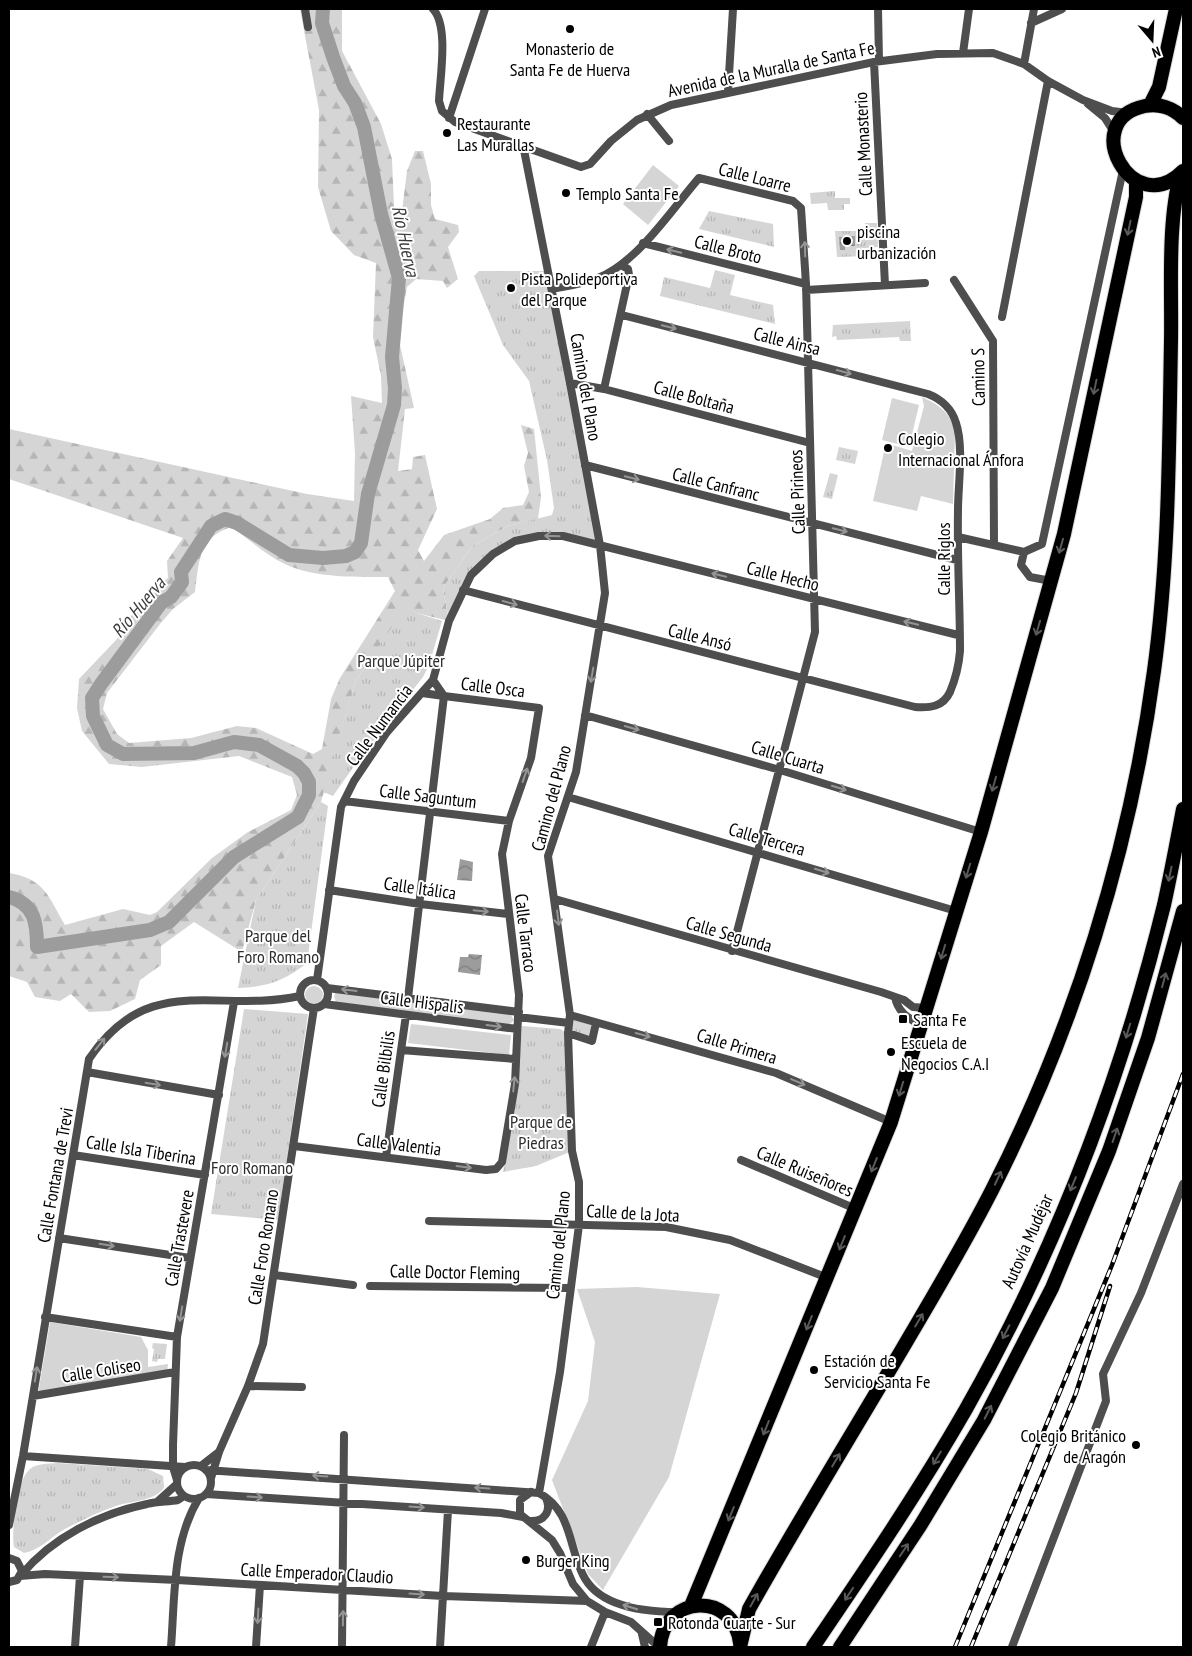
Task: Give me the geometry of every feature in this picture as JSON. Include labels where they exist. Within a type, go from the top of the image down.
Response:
[{"type":"highway","points":[[1150,105],[1159,86],[1176,9]]},
{"type":"highway","points":[[1182,171],[1163,183],[1149,184],[1136,180],[1123,170],[1114,151],[1114,133],[1119,122],[1128,113],[1150,105],[1166,107],[1183,118]]},
{"type":"highway","points":[[740,1647],[749,1609],[954,1262],[993,1188],[1040,1086],[1079,985],[1121,846],[1140,756],[1154,673],[1162,600],[1168,500],[1173,243],[1176,198],[1182,171]]},
{"type":"highway","points":[[691,1606],[891,1122],[921,1026],[980,832],[1064,534],[1136,197],[1136,180]]},
{"type":"highway","name":"Autovía Mudéjar","points":[[813,1647],[902,1515],[966,1408],[1032,1281],[1089,1146],[1128,1033],[1164,904],[1183,809]]},
{"type":"highway","points":[[840,1647],[920,1526],[984,1420],[1052,1288],[1109,1151],[1148,1038],[1183,911]]},
{"type":"highway","points":[[658,1645],[668,1622],[678,1612],[691,1606],[703,1605],[715,1608],[726,1614],[734,1623],[739,1634],[740,1647]]},
{"type":"street","points":[[305,9],[308,27]]},
{"type":"street","points":[[433,9],[439,12],[442,46],[439,101],[442,111],[450,118],[486,9]]},
{"type":"street","points":[[728,92],[733,9]]},
{"type":"street","name":"Calle Monasterio","points":[[878,9],[876,61],[885,285]]},
{"type":"street","points":[[963,54],[969,9]]},
{"type":"street","points":[[1024,64],[1034,9]]},
{"type":"street","points":[[1031,22],[1062,9]]},
{"type":"street","name":"Avenida de la Muralla de Santa Fe","points":[[450,118],[584,167],[590,164],[627,127],[647,114],[680,103],[876,61],[994,53],[1024,64],[1048,81],[1083,100],[1112,111],[1128,113]]},
{"type":"street","points":[[1002,316],[1048,81]]},
{"type":"street","name":"Avenida de la Muralla de Santa Fe","points":[[1083,100],[1105,118],[1114,133]]},
{"type":"street","points":[[647,114],[669,141]]},
{"type":"street","name":"Camino del Plano","points":[[523,145],[600,545],[605,593],[576,772],[548,856],[570,1019],[568,1033],[572,1151],[579,1182],[579,1225],[569,1288],[560,1372],[539,1493]]},
{"type":"street","points":[[958,537],[1024,552],[1042,544],[1123,170]]},
{"type":"street","name":"Calle Loarre","points":[[643,243],[699,178],[793,201],[802,208]]},
{"type":"street","name":"Calle Pirineos","points":[[732,950],[815,632],[813,525],[806,362],[806,287],[802,208]]},
{"type":"street","points":[[552,289],[599,278],[621,265],[643,243]]},
{"type":"street","name":"Calle Broto","points":[[643,243],[806,287],[925,283]]},
{"type":"street","points":[[604,389],[630,275],[628,270],[621,265]]},
{"type":"street","name":"Camino S","points":[[954,280],[993,341],[994,544]]},
{"type":"street","name":"Calle Ainsa","points":[[622,316],[928,394],[942,402]]},
{"type":"street","name":"Calle Boltaña","points":[[570,383],[604,389],[810,443]]},
{"type":"street","name":"Calle Riglos","points":[[930,708],[943,702],[949,693],[958,660],[957,425],[954,416],[942,402]]},
{"type":"street","name":"Calle Canfranc","points":[[585,465],[813,525],[958,560]]},
{"type":"street","name":"Calle Numancia","points":[[316,980],[340,807],[388,732],[433,680],[449,621],[471,575],[493,554],[515,542],[539,536],[555,536],[600,545]]},
{"type":"street","name":"Calle Hecho","points":[[600,545],[958,635]]},
{"type":"street","points":[[1024,552],[1021,565],[1030,577],[1051,581]]},
{"type":"street","name":"Calle Ansó","points":[[463,590],[600,627],[930,708]]},
{"type":"street","name":"Calle Osca","points":[[433,680],[444,696]]},
{"type":"street","name":"Calle Osca","points":[[422,692],[539,708]]},
{"type":"street","points":[[408,998],[432,811],[444,696]]},
{"type":"street","name":"Calle Tarraco","points":[[500,1166],[514,1084],[519,1014],[519,995],[502,854],[509,821],[531,758],[539,708]]},
{"type":"street","name":"Calle Cuarta","points":[[585,715],[780,770],[980,832]]},
{"type":"street","name":"Calle Tercera","points":[[568,798],[759,852],[956,911]]},
{"type":"street","name":"Calle Saguntum","points":[[344,801],[509,821]]},
{"type":"street","name":"Calle Itálica","points":[[329,890],[420,904],[508,914]]},
{"type":"street","name":"Calle Segunda","points":[[555,899],[895,997],[913,1006],[926,1008]]},
{"type":"street","points":[[316,980],[327,988],[328,997],[324,1004],[314,1008],[306,1006],[300,996],[304,984],[316,980]]},
{"type":"street","name":"Calle Hispalis","points":[[327,988],[570,1019]]},
{"type":"street","name":"Calle Fontana de Trevi","points":[[9,1525],[23,1456],[89,1059],[101,1042],[120,1024],[145,1009],[174,1000],[200,999],[234,1002],[300,996]]},
{"type":"street","points":[[895,997],[900,1010],[911,1021],[921,1026]]},
{"type":"street","name":"Calle Trastevere","points":[[177,1482],[173,1467],[177,1337],[234,1002]]},
{"type":"street","name":"Calle Hispalis","points":[[324,1004],[517,1029]]},
{"type":"street","name":"Calle Foro Romano","points":[[207,1468],[219,1452],[248,1386],[263,1344],[314,1008]]},
{"type":"street","name":"Calle Bilbilis","points":[[386,1157],[406,1016]]},
{"type":"street","name":"Calle Primera","points":[[570,1019],[596,1022],[776,1073],[891,1122]]},
{"type":"street","points":[[568,1033],[592,1040],[596,1022]]},
{"type":"street","points":[[402,1050],[515,1059]]},
{"type":"street","points":[[87,1072],[219,1095]]},
{"type":"street","name":"Calle Valentia","points":[[294,1146],[486,1170],[500,1166]]},
{"type":"street","name":"Calle Isla Tiberina","points":[[73,1155],[205,1175]]},
{"type":"street","name":"Calle Ruiseñores","points":[[741,1160],[856,1208]]},
{"type":"street","points":[[1012,1647],[1106,1401],[1103,1374],[1141,1293],[1183,1184]]},
{"type":"street","name":"Calle de la Jota","points":[[430,1221],[666,1227],[730,1240],[828,1278]]},
{"type":"street","points":[[59,1238],[190,1258]]},
{"type":"street","points":[[274,1275],[353,1285]]},
{"type":"street","name":"Calle Doctor Fleming","points":[[370,1286],[569,1288]]},
{"type":"street","points":[[45,1317],[177,1337]]},
{"type":"street","name":"Calle Coliseo","points":[[33,1396],[175,1372]]},
{"type":"street","points":[[248,1386],[302,1387]]},
{"type":"street","points":[[342,1647],[344,1435]]},
{"type":"street","name":"Calle Foro Romano","points":[[207,1468],[219,1452]]},
{"type":"street","points":[[23,1456],[173,1467],[185,1467],[193,1464],[207,1468],[539,1493],[563,1514],[582,1573],[592,1587],[625,1606],[644,1611],[678,1612]]},
{"type":"street","points":[[157,1502],[177,1482],[179,1473],[185,1467]]},
{"type":"street","name":"Calle Foro Romano","points":[[206,1494],[211,1484],[207,1468]]},
{"type":"street","points":[[177,1482],[185,1496],[188,1516]]},
{"type":"street","points":[[531,1492],[523,1496],[519,1505],[527,1519],[556,1546],[573,1584],[587,1601],[605,1612],[631,1622],[658,1645]]},
{"type":"street","points":[[171,1647],[180,1546],[188,1516],[199,1498],[206,1494],[448,1510],[540,1520],[548,1513],[546,1498]]},
{"type":"street","points":[[16,1578],[34,1559],[85,1525],[115,1513],[157,1502],[174,1500],[185,1496],[199,1498]]},
{"type":"street","points":[[440,1647],[448,1510]]},
{"type":"street","points":[[9,1558],[18,1561],[34,1559]]},
{"type":"street","points":[[34,1559],[37,1568],[45,1574]]},
{"type":"street","points":[[9,1588],[22,1567],[18,1561]]},
{"type":"street","name":"Calle Emperador Claudio","points":[[16,1578],[45,1574],[260,1586],[343,1588],[443,1596],[587,1601]]},
{"type":"street","points":[[75,1647],[80,1576]]},
{"type":"street","points":[[256,1647],[260,1586]]},
{"type":"street","points":[[591,1647],[605,1612]]},
{"type":"street","points":[[640,1630],[645,1647]]},
{"type":"green space","points":[[300,9],[342,9],[342,51],[381,124],[392,159],[394,207],[402,211],[407,171],[415,151],[423,151],[431,184],[431,205],[435,219],[458,225],[459,232],[448,247],[458,279],[447,288],[443,281],[416,279],[407,287],[398,336],[414,408],[405,409],[398,471],[412,469],[413,457],[425,455],[437,509],[418,550],[424,561],[444,535],[490,519],[503,508],[523,505],[529,492],[524,466],[528,453],[521,425],[534,429],[541,497],[538,519],[508,526],[472,546],[443,588],[449,621],[404,610],[355,682],[321,802],[256,900],[242,952],[194,922],[161,946],[161,965],[140,980],[135,999],[110,1011],[89,1012],[71,994],[60,1001],[35,997],[27,982],[9,976],[9,873],[38,884],[49,897],[65,925],[123,909],[150,915],[157,912],[212,858],[248,832],[291,810],[297,795],[292,777],[239,756],[142,767],[109,764],[82,731],[77,708],[79,679],[117,639],[143,597],[168,578],[167,561],[183,538],[9,479],[9,429],[307,494],[354,501],[355,453],[351,396],[382,403],[381,376],[373,337],[376,263],[354,255],[331,231],[318,187],[319,110]],"holes":[[[231,527],[271,556],[296,569],[335,576],[388,577],[395,591],[340,678],[331,699],[322,749],[313,754],[256,728],[237,726],[191,738],[129,743],[117,734],[103,709],[107,693],[160,624],[173,609],[195,592],[199,561],[206,544],[220,532]]]},
{"type":"green space","points":[[653,165],[679,186],[648,225],[623,204]]},
{"type":"green space","points":[[835,191],[835,198],[850,198],[850,204],[844,204],[844,210],[828,210],[827,203],[811,204],[810,193]]},
{"type":"green space","points":[[709,211],[773,224],[774,247],[699,229]]},
{"type":"green space","points":[[865,223],[877,223],[878,247],[866,248],[866,256],[837,257],[835,231],[865,231]]},
{"type":"green space","points":[[715,270],[735,275],[730,295],[773,305],[775,324],[660,296],[664,277],[710,288]]},
{"type":"green space","points":[[479,271],[549,271],[600,545],[563,536],[527,538],[480,565],[449,621],[443,588],[472,546],[508,526],[552,515],[554,508],[547,460],[529,381],[503,345],[474,276]]},
{"type":"green space","points":[[910,321],[911,341],[900,341],[899,337],[837,340],[836,336],[832,337],[833,325]]},
{"type":"green space","points":[[922,397],[943,410],[953,424],[955,431],[953,504],[921,496],[917,511],[873,501],[886,443],[912,451],[924,406]]},
{"type":"green space","points":[[892,398],[919,405],[909,447],[882,440]]},
{"type":"green space","points":[[839,447],[858,451],[855,464],[836,460]]},
{"type":"green space","points":[[830,473],[838,475],[832,499],[823,497]]},
{"type":"green space","name":"Parque Júpiter","points":[[404,609],[442,621],[429,665],[423,677],[359,759],[333,796],[323,792],[355,682]]},
{"type":"green space","name":"Parque del Foro Romano","points":[[321,802],[328,806],[307,963],[283,979],[275,982],[238,988],[256,900]]},
{"type":"green space","points":[[310,986],[318,986],[323,991],[321,1002],[310,1004],[305,999],[305,991]]},
{"type":"green space","points":[[340,992],[510,1013],[514,1020],[508,1026],[337,1004],[334,997],[335,993]]},
{"type":"green space","name":"Foro Romano","points":[[244,1009],[308,1014],[278,1220],[211,1214]]},
{"type":"green space","points":[[572,1018],[596,1023],[591,1039],[570,1032]]},
{"type":"green space","points":[[411,1024],[511,1035],[509,1055],[408,1043]]},
{"type":"green space","name":"Parque de Piedras","points":[[522,1026],[560,1029],[567,1033],[572,1151],[536,1166],[503,1172],[515,1110]]},
{"type":"green space","points":[[637,1287],[720,1294],[669,1477],[603,1590],[588,1574],[552,1480],[588,1401],[595,1342],[577,1289]]},
{"type":"green space","points":[[50,1322],[141,1337],[148,1350],[148,1367],[168,1364],[167,1373],[38,1394]]},
{"type":"green space","points":[[153,1343],[167,1344],[165,1359],[158,1359],[157,1362],[152,1361]]},
{"type":"green space","points":[[58,1463],[148,1469],[163,1476],[164,1487],[161,1492],[149,1498],[116,1506],[89,1517],[63,1530],[35,1549],[24,1553],[14,1547],[13,1540],[16,1507],[24,1477],[31,1468],[41,1464]]},
{"type":"water","name":"piscina urbanización","points":[[855,236],[855,246],[845,246],[845,250],[840,250],[839,237]]},
{"type":"water","points":[[460,859],[473,862],[472,881],[457,880]]},
{"type":"water","points":[[469,954],[482,955],[480,975],[458,972],[460,957],[468,957]]},
{"type":"waterway","name":"Río Huerva","points":[[9,897],[24,904],[33,916],[37,947],[150,930],[169,922],[234,857],[298,817],[309,795],[309,782],[304,773],[297,766],[259,745],[234,742],[194,753],[123,754],[107,745],[93,716],[92,698],[161,603],[171,597],[182,582],[181,572],[211,526],[225,519],[237,523],[289,555],[323,558],[346,556],[355,552],[361,543],[368,494],[394,405],[395,388],[392,357],[399,278],[381,214],[364,127],[355,103],[344,86],[333,57],[322,23],[323,9]]},
{"type":"railway","points":[[955,1647],[1112,1265],[1183,1074]]},
{"type":"railway","points":[[971,1647],[1076,1393],[1110,1286]]},
{"type":"place","name":"Monasterio de Santa Fe de Huerva","points":[[570,29]]},
{"type":"place","name":"Restaurante Las Murallas","points":[[447,133]]},
{"type":"place","name":"Templo Santa Fe","points":[[566,193]]},
{"type":"place","name":"piscina urbanización","points":[[847,241]]},
{"type":"place","name":"Pista Polideportiva del Parque","points":[[511,288]]},
{"type":"place","name":"Colegio Internacional Ánfora","points":[[888,448]]},
{"type":"place","name":"Santa Fe","points":[[903,1019]]},
{"type":"place","name":"Escuela de Negocios C.A.I","points":[[891,1052]]},
{"type":"place","name":"Estación de Servicio Santa Fe","points":[[814,1370]]},
{"type":"place","name":"Colegio Británico de Aragón","points":[[1136,1445]]},
{"type":"place","name":"Burger King","points":[[526,1560]]},
{"type":"place","name":"Rotonda Cuarte - Sur","points":[[658,1622]]}]
